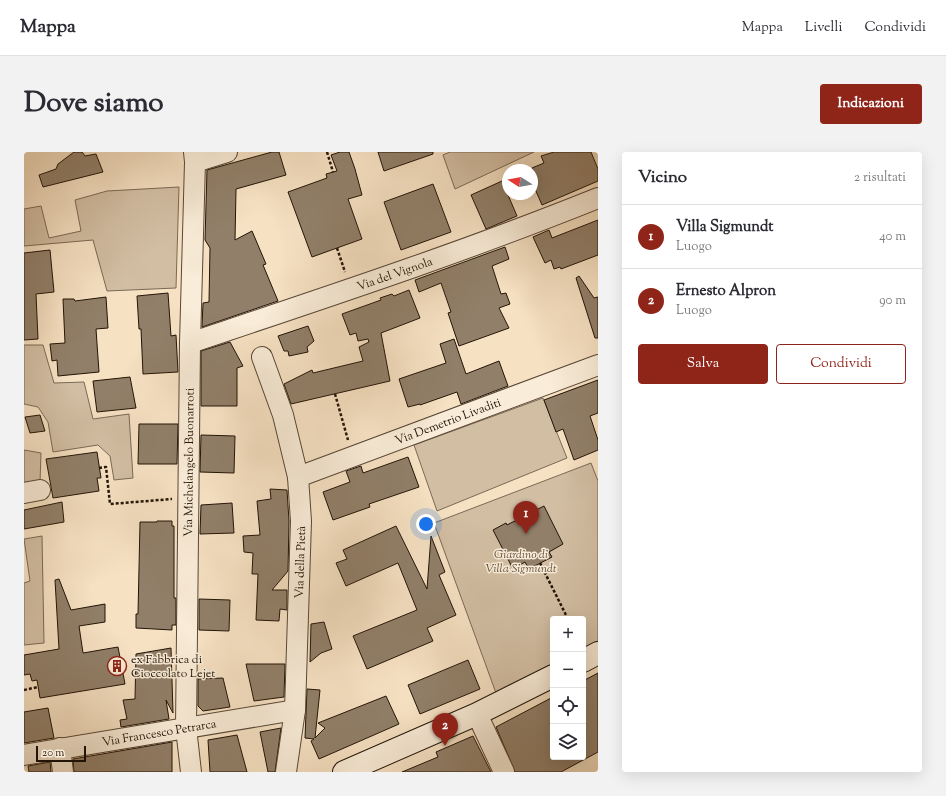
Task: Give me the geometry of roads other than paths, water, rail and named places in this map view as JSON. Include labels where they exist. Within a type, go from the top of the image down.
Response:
[{"type":"main road","points":[[586,659],[598,653]]},
{"type":"main road","points":[[344,772],[477,714],[550,678]]},
{"type":"street","points":[[195,157],[227,152]]},
{"type":"street","name":"Via Michelangelo Buonarroti","points":[[192,772],[186,728],[190,343],[195,157]]},
{"type":"street","name":"Via del Vignola","points":[[190,343],[518,230],[598,198]]},
{"type":"street","name":"Via della Pietà","points":[[262,357],[283,415],[298,477],[301,521],[295,710],[286,772]]},
{"type":"street","name":"Via Demetrio Livaditi","points":[[298,477],[598,365]]},
{"type":"street","name":"Via Francesco Petrarca","points":[[24,755],[295,710]]},
{"type":"street","points":[[477,714],[504,772]]},
{"type":"street","points":[[60,748],[63,772]]},
{"type":"place","name":"Villa Sigmundt","points":[[526,534]]},
{"type":"place","name":"ex Fabbrica di Cioccolato Lejet","points":[[117,666]]},
{"type":"place","name":"Ernesto Alpron","points":[[445,746]]},
{"type":"park label","name":"Giardino di Villa Sigmundt","points":[[521,561]]}]
